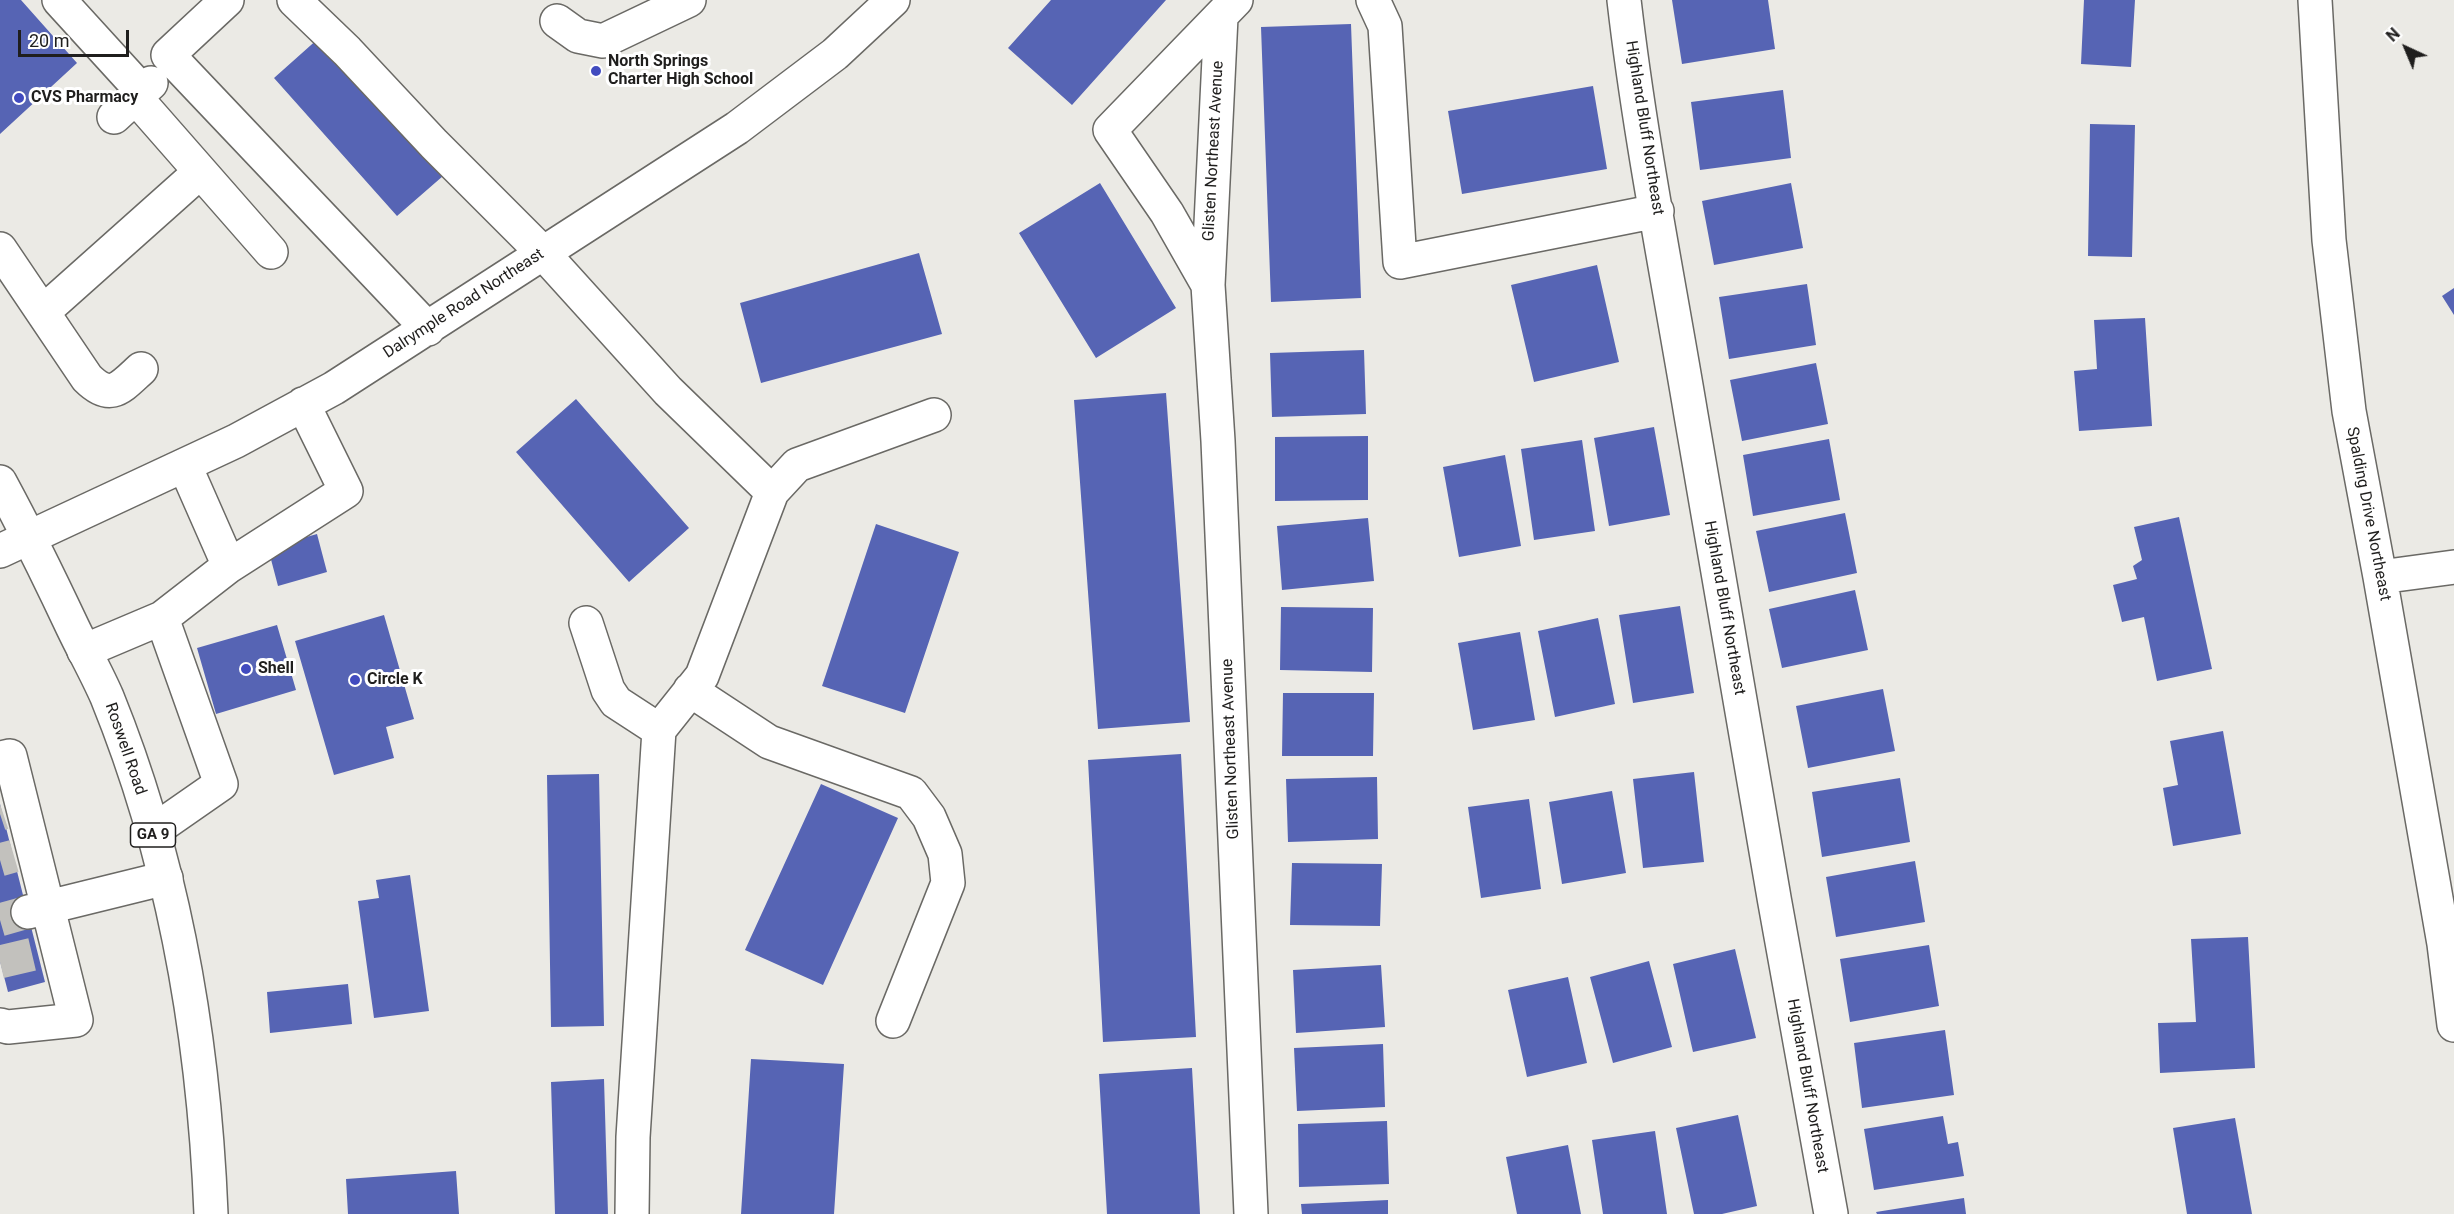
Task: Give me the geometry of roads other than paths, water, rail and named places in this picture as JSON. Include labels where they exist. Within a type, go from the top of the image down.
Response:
[{"type":"street","points":[[58,0],[131,102],[201,172],[271,252]]},
{"type":"street","points":[[294,0],[347,51],[434,144],[543,254],[669,391],[772,492]]},
{"type":"street","name":"Dalrymple Road Northeast","points":[[0,551],[236,441],[303,404],[428,328],[737,128],[835,54],[893,0]]},
{"type":"street","points":[[1373,0],[1385,26],[1400,262],[1657,211]]},
{"type":"street","name":"Highland Bluff Northeast","points":[[1624,0],[1635,93],[1771,888],[1831,1214]]},
{"type":"street","name":"Spalding Drive Northeast","points":[[2315,0],[2329,240],[2349,411],[2444,944],[2454,1025]]},
{"type":"street","points":[[557,21],[578,36],[603,41],[684,1]]},
{"type":"street","points":[[208,6],[168,55],[428,328]]},
{"type":"street","name":"Glisten Northeast Avenue","points":[[1208,285],[1167,213],[1110,130],[1228,9]]},
{"type":"street","name":"Glisten Northeast Avenue","points":[[1228,9],[1208,285],[1218,441],[1251,1214]]},
{"type":"street","points":[[131,102],[175,62]]},
{"type":"street","points":[[43,312],[201,172]]},
{"type":"street","points":[[0,249],[87,378],[98,388],[106,391],[113,390],[141,369]]},
{"type":"street","points":[[84,651],[162,618],[229,566],[346,491],[303,404]]},
{"type":"street","points":[[632,1214],[633,1137],[659,730],[702,676],[772,492],[797,465],[934,415]]},
{"type":"street","points":[[185,466],[229,566]]},
{"type":"street","name":"Roswell Road","points":[[0,482],[30,539],[114,717],[134,771],[152,832],[183,948],[198,1042],[208,1137],[211,1214]]},
{"type":"street","points":[[2380,577],[2454,567]]},
{"type":"street","points":[[152,832],[222,784],[162,618]]},
{"type":"street","points":[[586,623],[608,690],[616,702],[659,730]]},
{"type":"street","points":[[690,690],[769,742],[911,793],[929,817],[945,854],[948,883],[893,1021]]},
{"type":"street","points":[[0,758],[10,756],[13,811],[48,951],[76,1020],[8,1027],[0,1025]]},
{"type":"street","points":[[38,909],[165,878]]},
{"type":"tunnel","points":[[0,860],[14,856]]},
{"type":"tunnel","points":[[0,920],[28,912]]},
{"type":"tunnel","points":[[0,962],[38,953]]},
{"type":"place","name":"North Springs Charter High School","points":[[596,71]]},
{"type":"place","name":"CVS Pharmacy","points":[[19,98]]},
{"type":"place","name":"Shell","points":[[246,669]]},
{"type":"place","name":"Circle K","points":[[355,680]]}]
